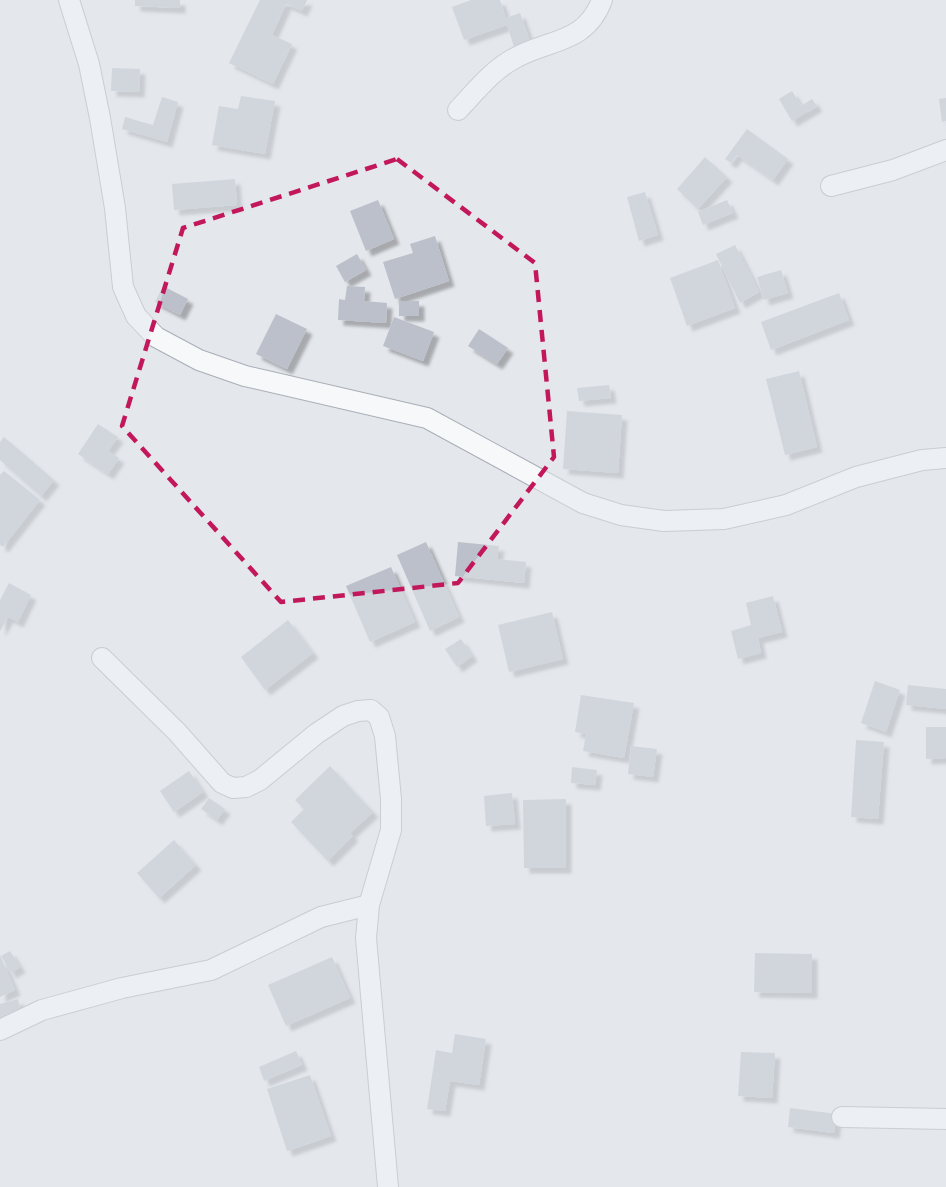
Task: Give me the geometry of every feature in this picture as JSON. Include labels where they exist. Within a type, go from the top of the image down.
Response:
[{"type":"street","points":[[69,0],[89,64],[100,118],[115,208],[123,286],[136,316],[156,337],[199,360],[245,376],[427,418],[583,503],[621,515],[664,521],[724,519],[786,505],[856,477],[922,460],[946,458]]},
{"type":"street","points":[[458,110],[486,80],[516,57],[572,37],[590,22],[602,0]]},
{"type":"street","points":[[831,186],[893,170],[946,150]]},
{"type":"street","points":[[102,658],[177,732],[222,783],[233,788],[246,787],[260,780],[316,734],[343,716],[371,710],[379,717],[385,736],[392,800],[392,830],[369,905],[366,938],[388,1187]]},
{"type":"street","points":[[0,1030],[42,1010],[122,988],[211,970],[321,917],[369,905]]},
{"type":"street","points":[[842,1117],[946,1119]]},
{"type":"highlighted area","points":[[397,159],[535,263],[554,457],[458,583],[281,602],[122,426],[183,228]]},
{"type":"building","points":[[135,0],[180,0],[180,8],[135,6]]},
{"type":"building","points":[[260,0],[307,0],[302,11],[286,4],[272,35],[292,44],[273,84],[229,63]]},
{"type":"building","points":[[471,0],[500,0],[506,18],[520,13],[532,47],[516,53],[507,25],[464,40],[452,7]]},
{"type":"building","points":[[112,68],[140,69],[139,92],[111,91]]},
{"type":"building","points":[[792,91],[801,106],[812,99],[817,106],[792,121],[779,99]]},
{"type":"building","points":[[241,96],[275,101],[265,154],[212,145],[219,106],[238,109]]},
{"type":"building","points":[[162,97],[178,102],[167,142],[122,129],[125,117],[153,125]]},
{"type":"building","points":[[946,98],[946,121],[942,122],[939,99]]},
{"type":"building","points":[[747,129],[788,159],[773,180],[737,155],[731,163],[725,159]]},
{"type":"building","points":[[705,157],[727,177],[698,209],[677,189]]},
{"type":"building","points":[[235,179],[237,205],[174,210],[172,184]]},
{"type":"building","points":[[645,192],[658,235],[639,241],[627,197]]},
{"type":"building","points":[[378,200],[394,239],[366,251],[350,211]]},
{"type":"building","points":[[727,200],[733,213],[703,225],[698,212]]},
{"type":"building","points":[[435,236],[449,281],[395,299],[383,262],[413,253],[410,244]]},
{"type":"building","points":[[735,245],[759,292],[740,303],[716,254]]},
{"type":"building","points":[[357,254],[366,270],[345,282],[336,266]]},
{"type":"building","points":[[718,260],[735,308],[687,326],[670,278]]},
{"type":"building","points":[[781,270],[788,293],[764,300],[757,277]]},
{"type":"building","points":[[163,286],[188,299],[180,315],[155,302]]},
{"type":"building","points":[[347,286],[365,287],[364,301],[387,303],[386,323],[338,320],[339,299],[345,300]]},
{"type":"building","points":[[839,293],[849,320],[771,350],[761,322]]},
{"type":"building","points":[[399,301],[419,301],[419,316],[399,316]]},
{"type":"building","points":[[276,314],[307,329],[287,369],[256,354]]},
{"type":"building","points":[[394,317],[434,332],[423,361],[383,346]]},
{"type":"building","points":[[479,329],[508,348],[497,364],[468,346]]},
{"type":"building","points":[[799,371],[817,447],[785,455],[766,379]]},
{"type":"building","points":[[609,385],[611,398],[579,401],[577,388]]},
{"type":"building","points":[[567,411],[622,415],[618,473],[563,469]]},
{"type":"building","points":[[98,424],[118,437],[108,451],[119,458],[108,474],[78,454]]},
{"type":"building","points":[[4,437],[54,480],[41,496],[0,460],[0,442]]},
{"type":"building","points":[[4,471],[40,500],[3,547],[0,545],[0,475]]},
{"type":"building","points":[[426,542],[459,617],[430,631],[397,555]]},
{"type":"building","points":[[458,542],[499,546],[497,559],[526,562],[524,583],[455,576]]},
{"type":"building","points":[[391,567],[415,622],[370,642],[346,586]]},
{"type":"building","points":[[9,583],[31,595],[18,622],[8,617],[0,631],[0,600]]},
{"type":"building","points":[[773,596],[782,632],[758,638],[761,653],[738,659],[731,631],[751,625],[746,603]]},
{"type":"building","points":[[552,612],[563,659],[509,672],[498,625]]},
{"type":"building","points":[[288,620],[313,653],[265,690],[241,657]]},
{"type":"building","points":[[461,639],[472,656],[457,667],[445,649]]},
{"type":"building","points":[[875,681],[900,690],[886,732],[861,723]]},
{"type":"building","points":[[908,685],[946,689],[946,709],[906,705]]},
{"type":"building","points":[[581,695],[634,703],[624,758],[583,751],[586,734],[575,732]]},
{"type":"building","points":[[926,727],[946,727],[946,758],[926,759]]},
{"type":"building","points":[[856,740],[884,742],[878,819],[851,817]]},
{"type":"building","points":[[631,746],[657,749],[653,777],[628,774]]},
{"type":"building","points":[[330,766],[373,812],[350,833],[353,836],[328,861],[291,822],[304,809],[295,800]]},
{"type":"building","points":[[572,767],[597,770],[595,785],[571,783]]},
{"type":"building","points":[[189,771],[203,792],[174,812],[160,791]]},
{"type":"building","points":[[512,793],[515,824],[486,826],[484,796]]},
{"type":"building","points":[[209,798],[225,809],[217,820],[201,809]]},
{"type":"building","points":[[566,799],[566,868],[524,868],[523,800]]},
{"type":"building","points":[[174,840],[196,865],[159,898],[137,873]]},
{"type":"building","points":[[10,951],[20,967],[11,973],[1,956]]},
{"type":"building","points":[[755,953],[812,954],[812,993],[754,992]]},
{"type":"building","points":[[0,955],[15,990],[0,997]]},
{"type":"building","points":[[332,957],[350,998],[286,1026],[268,985]]},
{"type":"building","points":[[18,999],[22,1017],[0,1023],[0,1004]]},
{"type":"building","points":[[455,1034],[486,1039],[479,1085],[450,1081],[445,1111],[427,1109],[436,1050],[452,1053]]},
{"type":"building","points":[[296,1051],[302,1065],[264,1081],[259,1067]]},
{"type":"building","points":[[741,1052],[775,1053],[772,1098],[738,1096]]},
{"type":"building","points":[[310,1075],[331,1136],[287,1151],[267,1089]]},
{"type":"building","points":[[790,1108],[837,1114],[834,1133],[788,1127]]}]
